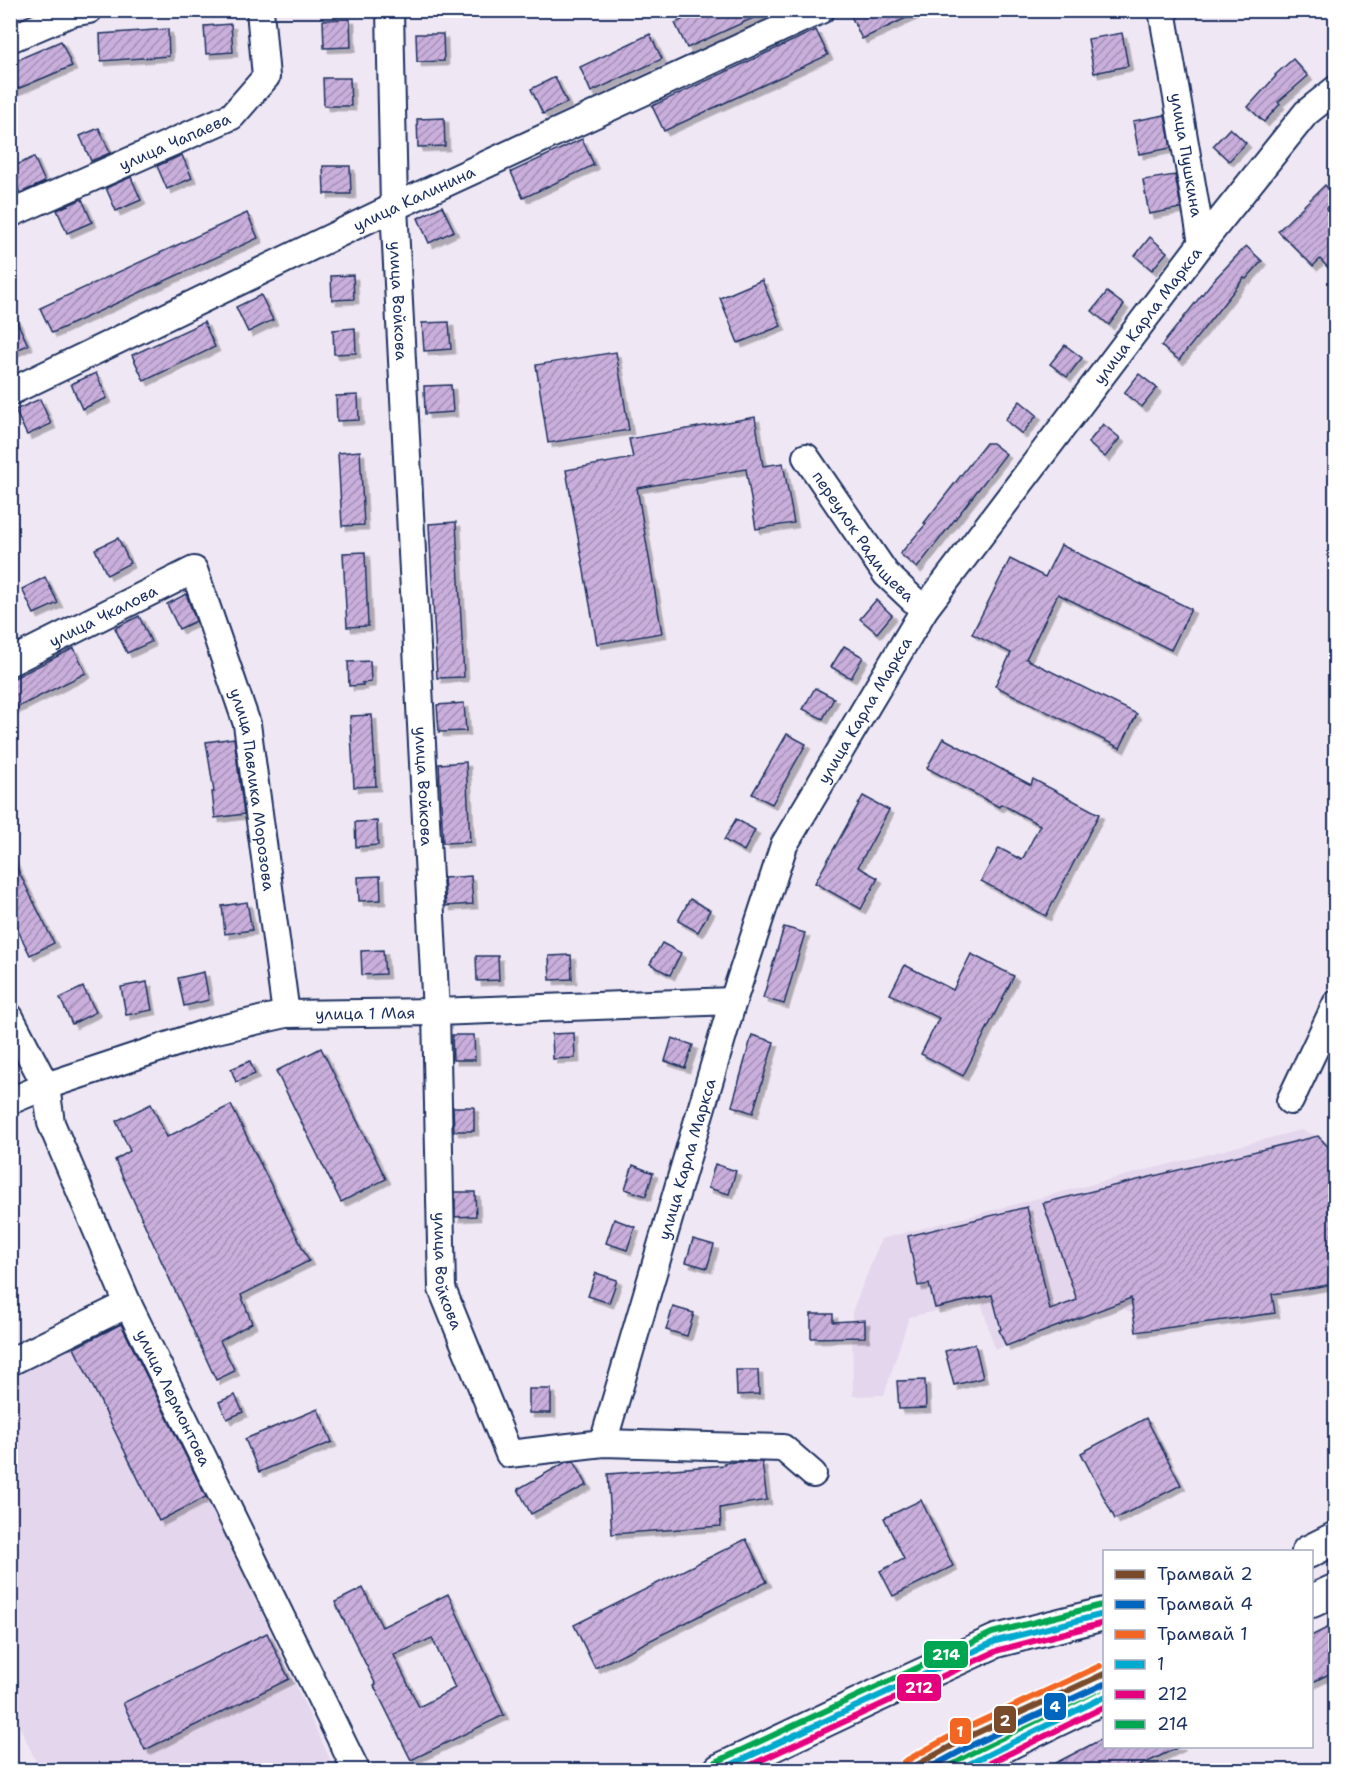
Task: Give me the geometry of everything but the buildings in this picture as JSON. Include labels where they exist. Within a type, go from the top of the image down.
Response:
[{"type":"main road","points":[[1310,1550],[1335,1538]]},
{"type":"main road","points":[[1313,1600],[1335,1590]]},
{"type":"main road","points":[[720,1770],[996,1641],[1103,1614]]},
{"type":"main road","points":[[957,1770],[1103,1697]]},
{"type":"street","points":[[10,39],[71,13],[89,10]]},
{"type":"street","name":"улица Чапаева","points":[[10,214],[232,116],[266,77],[260,10]]},
{"type":"street","name":"улица Войкова","points":[[390,10],[394,207],[436,1012],[442,1289],[509,1454],[603,1443]]},
{"type":"street","name":"улица Пушкина","points":[[1163,10],[1194,196]]},
{"type":"street","name":"улица Калинина","points":[[10,392],[394,207],[808,13]]},
{"type":"street","name":"улица Карла Маркса","points":[[603,1443],[733,1001],[784,845],[924,610],[1194,196],[1335,89]]},
{"type":"street","name":"переулок Радищева","points":[[806,457],[886,574],[924,610]]},
{"type":"street","name":"улица Чкалова","points":[[10,662],[194,570]]},
{"type":"street","name":"улица Павлика Морозова","points":[[194,570],[247,724],[286,1014]]},
{"type":"street","name":"улица 1 Мая","points":[[10,1101],[46,1086],[212,1031],[286,1014],[436,1012],[733,1001]]},
{"type":"street","points":[[1290,1101],[1335,1005]]},
{"type":"street","name":"улица Лермонтова","points":[[10,1017],[46,1086],[51,1123],[128,1304],[356,1770]]},
{"type":"street","points":[[10,1362],[128,1304]]},
{"type":"street","points":[[603,1443],[783,1448],[813,1474]]},
{"type":"shaded area","points":[[1301,1130],[1318,1136],[1335,1149],[1335,1284],[1272,1296],[1133,1313],[1115,1305],[995,1350],[981,1301],[909,1317],[884,1395],[853,1396],[852,1312],[881,1239]]},
{"type":"shaded area","points":[[123,1315],[335,1770],[40,1770],[11,1708],[11,1370]]},
{"type":"tram line","name":"1","points":[[904,1762],[964,1729],[1100,1666]]},
{"type":"tram line","name":"2","points":[[908,1770],[968,1737],[1103,1674]]},
{"type":"tram line","name":"4","points":[[926,1770],[972,1745],[1103,1684]]},
{"type":"transit line","name":"214","points":[[716,1762],[992,1633],[1102,1605]]},
{"type":"transit line","name":"1","points":[[720,1770],[996,1641],[1103,1614]]},
{"type":"transit line","name":"212","points":[[740,1770],[999,1650],[1103,1623]]},
{"type":"transit line","name":"214","points":[[953,1762],[1100,1689]]},
{"type":"transit line","name":"1","points":[[957,1770],[1103,1697]]},
{"type":"transit line","name":"212","points":[[976,1770],[1103,1707]]}]
